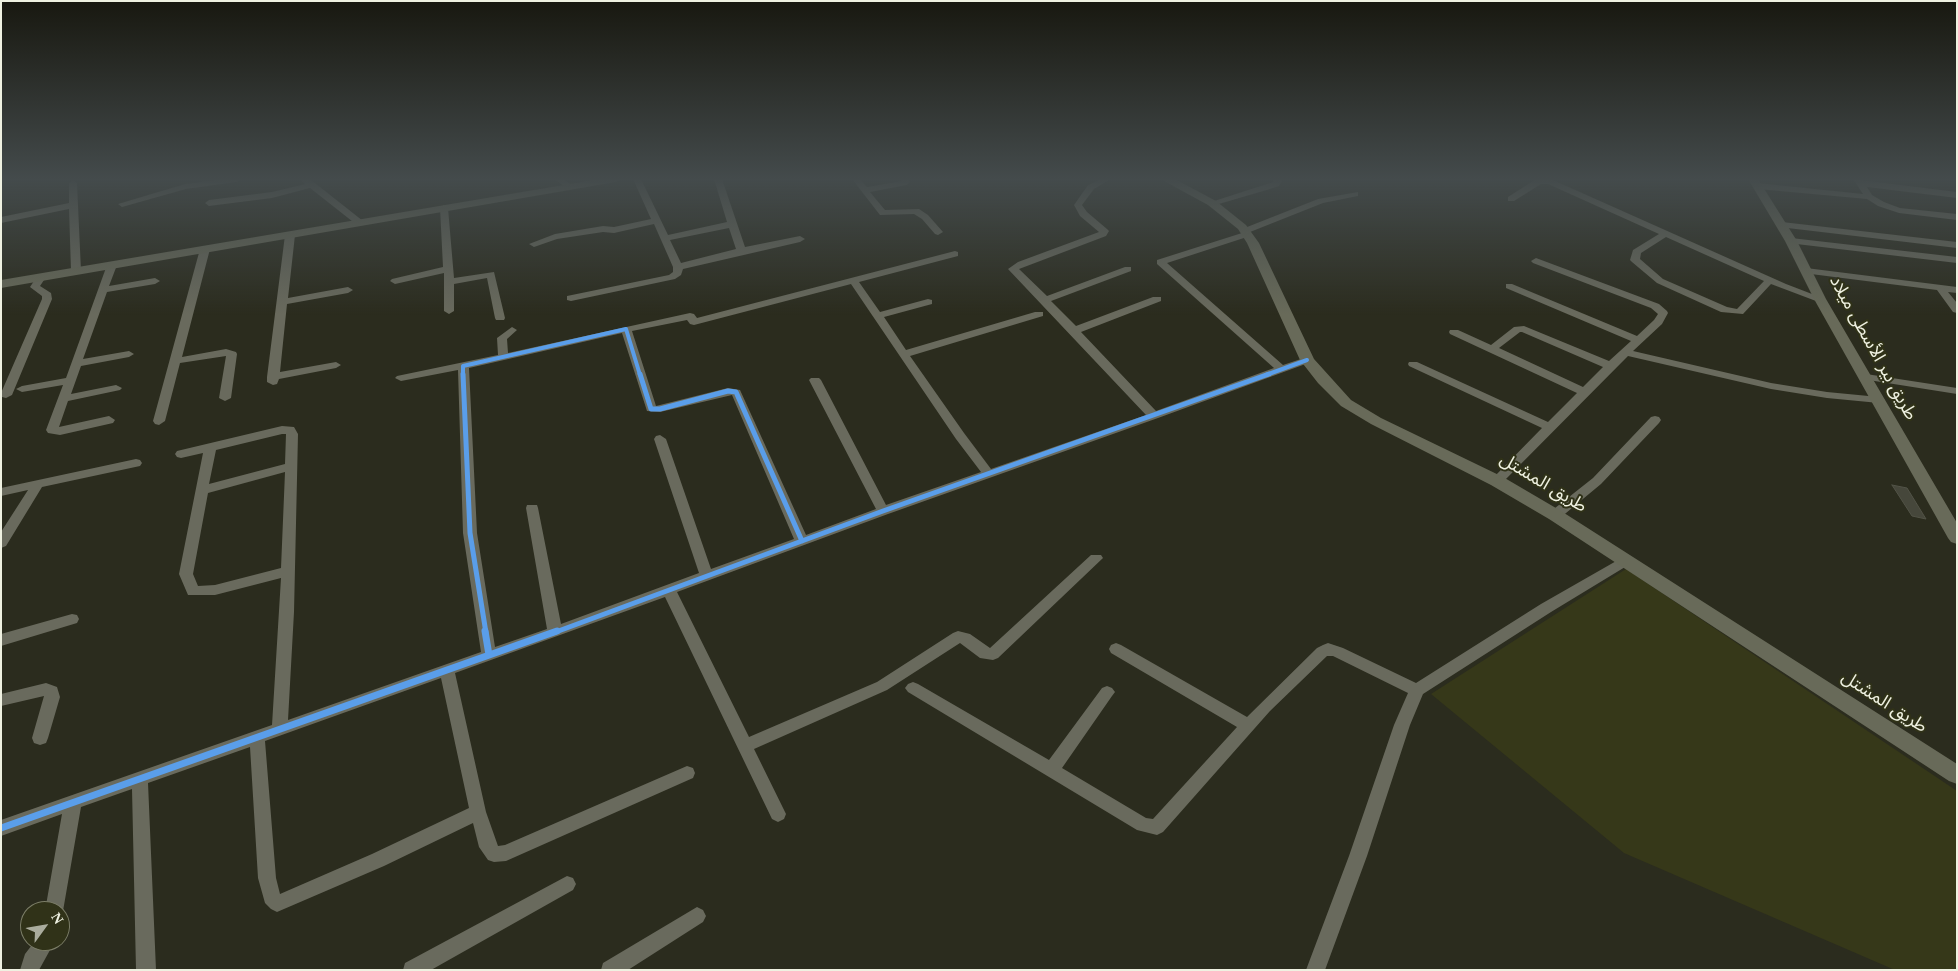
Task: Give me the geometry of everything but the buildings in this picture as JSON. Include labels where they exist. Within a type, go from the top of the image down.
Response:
[{"type":"main road","points":[[1,284],[352,224]]},
{"type":"main road","name":"طريق المشتل","points":[[1238,224],[1253,243],[1307,360],[1332,390],[1361,413],[1497,480],[1555,515],[1957,775]]},
{"type":"main road","name":"طريق بير الأسطى ميلاد","points":[[1782,225],[1820,298],[1957,538]]},
{"type":"street","points":[[75,224],[76,271]]},
{"type":"street","points":[[445,224],[449,311]]},
{"type":"street","points":[[534,244],[554,237],[603,228],[614,230],[641,224]]},
{"type":"street","points":[[571,298],[672,277],[678,273],[678,267],[659,224]]},
{"type":"street","points":[[665,238],[731,224]]},
{"type":"street","points":[[733,224],[741,251]]},
{"type":"street","points":[[931,224],[938,232]]},
{"type":"street","points":[[1096,224],[1104,231],[1103,234],[1021,264],[1013,269],[1045,300],[1154,416]]},
{"type":"street","points":[[1265,224],[1160,262],[1281,369]]},
{"type":"street","points":[[1644,224],[1770,280],[1820,298]]},
{"type":"street","points":[[1782,225],[1957,245]]},
{"type":"street","points":[[290,234],[273,380],[336,366]]},
{"type":"street","points":[[1665,234],[1636,252],[1635,260],[1660,281],[1706,302],[1725,310],[1739,312],[1770,280]]},
{"type":"street","points":[[678,267],[741,251],[800,239]]},
{"type":"street","points":[[1792,241],[1957,260]]},
{"type":"street","points":[[159,421],[205,249]]},
{"type":"street","points":[[401,378],[690,316],[694,322],[955,254]]},
{"type":"street","points":[[1497,480],[1610,366],[1658,322],[1663,313],[1655,306],[1536,261]]},
{"type":"street","points":[[108,420],[60,431],[52,430],[112,265]]},
{"type":"street","points":[[395,281],[447,269]]},
{"type":"street","points":[[1045,300],[1128,269]]},
{"type":"street","points":[[1806,271],[1957,290]]},
{"type":"street","points":[[449,282],[492,274],[500,318]]},
{"type":"street","points":[[6,395],[47,299],[47,295],[36,287],[41,277]]},
{"type":"street","points":[[103,290],[155,281]]},
{"type":"street","points":[[854,281],[960,436],[989,474]]},
{"type":"street","points":[[1508,286],[1638,340]]},
{"type":"street","points":[[1940,288],[1957,310]]},
{"type":"street","points":[[282,302],[348,290]]},
{"type":"street","points":[[1073,331],[1157,299]]},
{"type":"street","points":[[878,316],[928,302]]},
{"type":"street","points":[[904,354],[1039,314]]},
{"type":"street","points":[[626,329],[651,409],[660,409],[728,391],[736,392],[802,541]]},
{"type":"street","points":[[1492,349],[1518,329],[1524,329],[1610,366]]},
{"type":"street","points":[[503,357],[502,338],[512,330]]},
{"type":"street","points":[[1454,332],[1585,392]]},
{"type":"street","points":[[176,359],[183,360],[226,352],[232,354],[225,398]]},
{"type":"street","points":[[1626,352],[1771,386],[1843,397],[1879,400]]},
{"type":"street","points":[[76,364],[129,354]]},
{"type":"street","points":[[1,828],[555,632],[882,511],[1154,416],[1307,360]]},
{"type":"street","points":[[1413,364],[1549,427]]},
{"type":"street","points":[[463,366],[470,533],[489,655]]},
{"type":"street","points":[[1866,377],[1957,392]]},
{"type":"street","points":[[22,389],[70,380]]},
{"type":"street","points":[[815,380],[882,511]]},
{"type":"street","points":[[63,399],[116,388]]},
{"type":"street","points":[[1555,515],[1597,481],[1655,420]]},
{"type":"street","points":[[181,454],[282,430],[290,430],[292,434],[288,571],[280,728]]},
{"type":"street","points":[[660,439],[708,576]]},
{"type":"street","points":[[210,447],[186,574],[193,591],[215,590],[288,571]]},
{"type":"street","points":[[1,492],[136,463]]},
{"type":"street","points":[[202,490],[291,466]]},
{"type":"street","points":[[1,542],[38,484]]},
{"type":"street","points":[[532,508],[555,632]]},
{"type":"street","points":[[744,746],[882,686],[958,636],[964,638],[985,654],[993,654],[1096,558]]},
{"type":"street","points":[[1315,970],[1390,768],[1402,725],[1417,690],[1546,608],[1625,561]]},
{"type":"street","points":[[669,590],[778,814]]},
{"type":"street","points":[[1,640],[72,618]]},
{"type":"street","points":[[1116,649],[1249,726]]},
{"type":"street","points":[[913,688],[1143,825],[1157,827],[1249,726],[1322,652],[1328,649],[1338,652],[1417,690]]},
{"type":"street","points":[[447,670],[478,812],[488,847],[494,854],[506,853],[687,772]]},
{"type":"street","points":[[1,700],[46,689],[52,691],[40,738]]},
{"type":"street","points":[[1051,770],[1107,692]]},
{"type":"street","points":[[257,736],[267,878],[270,897],[277,903],[378,860],[478,812]]},
{"type":"street","points":[[140,778],[146,970]]},
{"type":"street","points":[[56,901],[74,802]]},
{"type":"street","points":[[412,970],[567,884]]},
{"type":"street","points":[[610,970],[697,916]]},
{"type":"street","points":[[29,970],[32,961],[39,951]]},
{"type":"shaded area","points":[[1626,569],[1957,791],[1957,970],[1895,970],[1624,853],[1431,694]]},
{"type":"cycle path","points":[[489,655],[470,533],[463,366],[626,329],[651,409],[660,409],[728,391],[736,392],[802,541]]},
{"type":"cycle path","points":[[1,828],[555,632],[883,511],[1307,360]]}]
